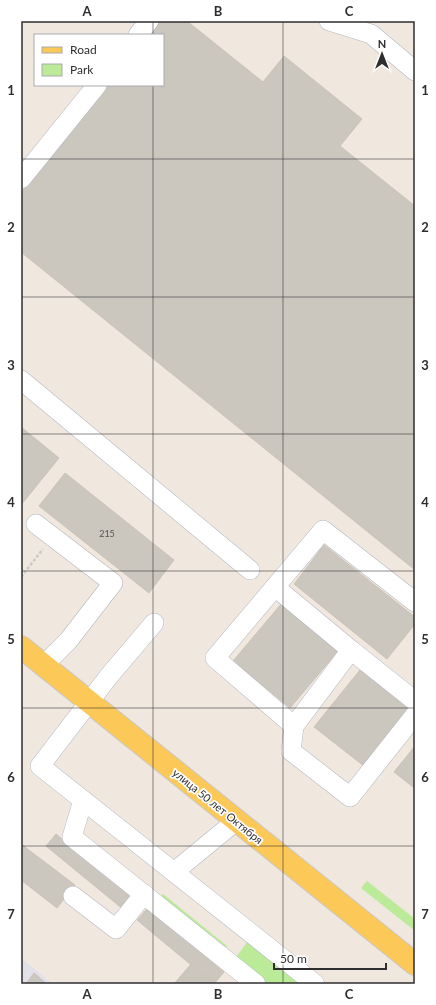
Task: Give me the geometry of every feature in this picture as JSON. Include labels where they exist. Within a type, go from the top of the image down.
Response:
[{"type":"main road","name":"улица 50 лет Октября","points":[[21,647],[415,964]]},
{"type":"lane","points":[[139,34],[149,21]]},
{"type":"lane","points":[[329,21],[371,34],[415,71]]},
{"type":"lane","points":[[21,179],[96,86]]},
{"type":"lane","points":[[21,380],[250,570]]},
{"type":"lane","points":[[36,524],[113,583],[68,641],[44,665]]},
{"type":"lane","points":[[294,726],[215,658],[323,530],[415,602]]},
{"type":"lane","points":[[275,587],[415,701]]},
{"type":"lane","points":[[154,623],[89,702],[40,766],[315,984]]},
{"type":"lane","points":[[351,650],[294,726],[292,751],[350,797],[415,716]]},
{"type":"lane","points":[[83,800],[72,837],[256,984]]},
{"type":"lane","points":[[174,872],[236,820]]},
{"type":"lane","points":[[73,896],[116,929],[144,894]]},
{"type":"path","points":[[21,577],[53,537]]},
{"type":"shaded area","points":[[21,958],[53,984],[21,984]]},
{"type":"green space","points":[[367,881],[415,919],[415,931],[361,888]]},
{"type":"green space","points":[[163,894],[227,946],[222,952],[158,900]]},
{"type":"green space","points":[[248,941],[302,984],[264,984],[234,960]]},
{"type":"building","points":[[160,21],[187,21],[263,82],[284,56],[362,119],[340,146],[415,206],[415,570],[21,252],[21,193],[108,86],[164,86],[164,34],[150,34]]},
{"type":"building","points":[[21,427],[59,458],[21,505]]},
{"type":"building","points":[[65,473],[174,560],[149,593],[39,506]]},
{"type":"building","points":[[324,545],[415,617],[415,624],[387,659],[294,584]]},
{"type":"building","points":[[282,603],[338,651],[290,708],[233,661]]},
{"type":"building","points":[[360,670],[409,709],[364,766],[314,727]]},
{"type":"building","points":[[415,746],[415,784],[413,787],[394,772]]},
{"type":"building","points":[[56,834],[134,897],[124,910],[46,846]]},
{"type":"building","points":[[21,844],[75,885],[57,908],[21,880]]},
{"type":"building","points":[[147,909],[224,972],[214,984],[137,920]]},
{"type":"building","points":[[191,964],[214,984],[174,984]]},
{"type":"building","points":[[34,973],[47,984],[26,984]]}]
